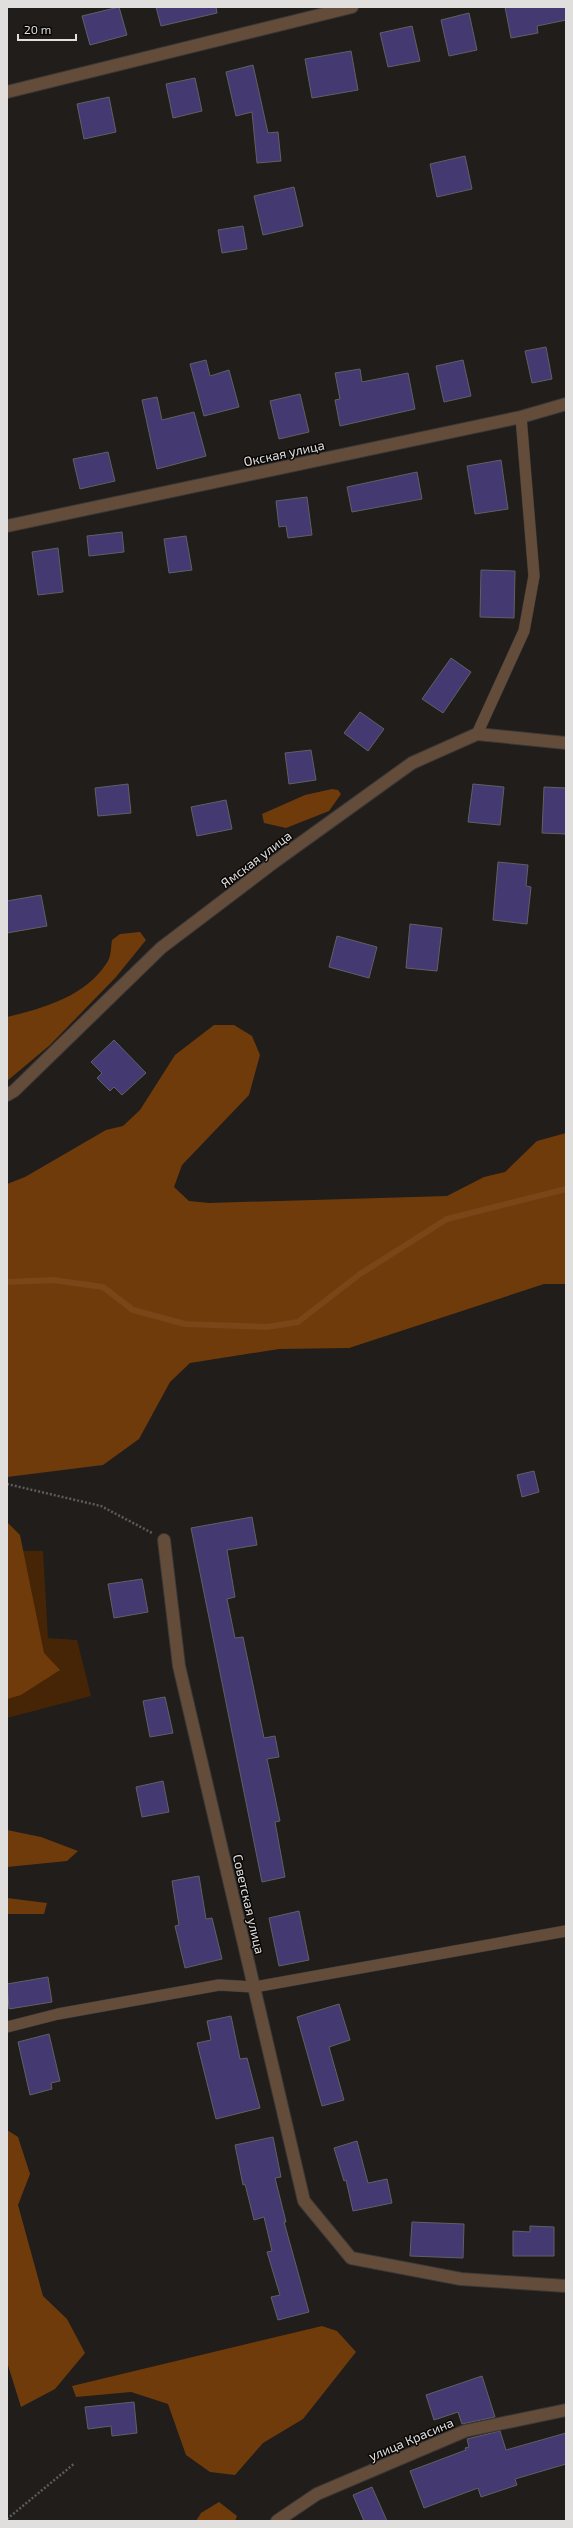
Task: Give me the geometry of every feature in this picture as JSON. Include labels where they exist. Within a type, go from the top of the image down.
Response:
[{"type":"street","points":[[7,92],[352,7]]},
{"type":"street","name":"Окская улица","points":[[7,526],[521,417],[566,404]]},
{"type":"street","name":"Ямская улица","points":[[7,1095],[14,1091],[161,948],[273,863],[412,762],[478,734],[566,743]]},
{"type":"street","name":"Советская улица","points":[[164,1540],[179,1666],[304,2201],[351,2258],[461,2279],[566,2286]]},
{"type":"street","name":"улица Красина","points":[[277,2521],[317,2494],[465,2431],[566,2410]]},
{"type":"lane","points":[[478,734],[524,631],[534,576],[521,417]]},
{"type":"lane","points":[[7,2027],[58,2014],[219,1984],[254,1987],[566,1931]]},
{"type":"path","points":[[7,1484],[101,1506],[164,1540]]},
{"type":"path","points":[[7,2519],[75,2463]]},
{"type":"shaded area","points":[[332,789],[338,790],[341,794],[329,811],[286,828],[264,823],[262,814],[305,795]]},
{"type":"shaded area","points":[[140,932],[146,940],[116,977],[50,1045],[7,1081],[7,1017],[50,1005],[77,992],[99,973],[108,961],[112,940],[120,934]]},
{"type":"shaded area","points":[[214,1025],[234,1025],[252,1036],[260,1055],[249,1095],[182,1165],[174,1187],[189,1201],[209,1203],[447,1196],[484,1177],[505,1172],[537,1141],[566,1133],[566,1284],[544,1284],[349,1348],[279,1349],[190,1363],[170,1382],[139,1439],[103,1465],[7,1477],[7,1184],[25,1177],[106,1130],[123,1126],[140,1110],[175,1055]]},
{"type":"shaded area","points":[[7,1522],[20,1535],[44,1653],[60,1670],[21,1695],[7,1699]]},
{"type":"shaded area","points":[[7,1551],[43,1551],[48,1638],[77,1640],[91,1696],[7,1718]]},
{"type":"shaded area","points":[[7,1830],[41,1837],[78,1851],[67,1861],[7,1867]]},
{"type":"shaded area","points":[[7,1898],[47,1903],[44,1914],[7,1914]]},
{"type":"shaded area","points":[[7,2130],[18,2137],[30,2174],[18,2205],[43,2296],[67,2319],[85,2353],[55,2389],[21,2407],[7,2362]]},
{"type":"shaded area","points":[[322,2326],[337,2331],[356,2352],[303,2419],[263,2443],[235,2475],[210,2472],[186,2455],[168,2404],[131,2392],[76,2397],[72,2386]]},
{"type":"shaded area","points":[[219,2502],[237,2516],[235,2521],[196,2521],[201,2513]]},
{"type":"building","points":[[119,7],[127,35],[90,45],[82,16]]},
{"type":"building","points":[[156,7],[216,7],[217,13],[161,26]]},
{"type":"building","points":[[505,7],[566,7],[566,20],[537,26],[538,33],[511,38]]},
{"type":"building","points":[[469,13],[477,50],[449,56],[441,20]]},
{"type":"building","points":[[412,26],[420,61],[388,67],[380,33]]},
{"type":"building","points":[[351,51],[358,90],[312,98],[305,59]]},
{"type":"building","points":[[253,65],[268,133],[278,132],[281,161],[257,163],[252,112],[236,116],[226,72]]},
{"type":"building","points":[[195,78],[202,111],[173,118],[166,84]]},
{"type":"building","points":[[109,97],[116,132],[84,139],[77,104]]},
{"type":"building","points":[[465,156],[472,189],[437,197],[430,164]]},
{"type":"building","points":[[294,187],[303,226],[263,235],[254,196]]},
{"type":"building","points":[[243,226],[247,249],[222,253],[218,230]]},
{"type":"building","points":[[546,347],[552,379],[532,383],[525,351]]},
{"type":"building","points":[[206,360],[210,376],[229,370],[239,407],[204,416],[190,364]]},
{"type":"building","points":[[463,360],[471,396],[444,402],[436,366]]},
{"type":"building","points":[[360,369],[362,382],[408,373],[415,409],[340,426],[335,400],[340,399],[335,373]]},
{"type":"building","points":[[300,394],[309,432],[279,439],[270,401]]},
{"type":"building","points":[[157,397],[162,420],[194,412],[206,456],[157,469],[142,400]]},
{"type":"building","points":[[108,452],[115,481],[80,489],[73,459]]},
{"type":"building","points":[[501,460],[508,509],[475,514],[467,466]]},
{"type":"building","points":[[417,472],[422,499],[352,512],[347,487]]},
{"type":"building","points":[[307,497],[312,535],[288,538],[286,526],[279,527],[276,501]]},
{"type":"building","points":[[122,532],[124,552],[89,556],[87,536]]},
{"type":"building","points":[[186,536],[192,570],[169,573],[164,539]]},
{"type":"building","points":[[58,548],[63,592],[38,595],[32,552]]},
{"type":"building","points":[[481,570],[515,571],[514,618],[480,617]]},
{"type":"building","points":[[451,658],[471,672],[443,713],[422,699]]},
{"type":"building","points":[[360,712],[384,729],[368,751],[344,733]]},
{"type":"building","points":[[311,750],[316,780],[289,784],[285,753]]},
{"type":"building","points":[[128,784],[131,813],[98,816],[95,788]]},
{"type":"building","points":[[473,784],[504,787],[500,825],[468,822]]},
{"type":"building","points":[[544,787],[566,788],[566,834],[542,833]]},
{"type":"building","points":[[226,800],[232,829],[197,836],[191,807]]},
{"type":"building","points":[[498,862],[528,865],[526,886],[531,887],[527,924],[493,920]]},
{"type":"building","points":[[41,895],[47,926],[7,933],[7,901]]},
{"type":"building","points":[[410,924],[442,928],[437,971],[406,968]]},
{"type":"building","points":[[337,936],[377,947],[369,978],[329,967]]},
{"type":"building","points":[[114,1040],[146,1073],[122,1095],[114,1087],[110,1091],[97,1078],[102,1073],[91,1062]]},
{"type":"building","points":[[534,1471],[539,1492],[522,1497],[517,1475]]},
{"type":"building","points":[[252,1517],[257,1545],[227,1550],[235,1597],[227,1599],[235,1638],[243,1637],[264,1738],[275,1736],[279,1757],[267,1759],[280,1821],[275,1822],[285,1877],[262,1882],[191,1528]]},
{"type":"building","points":[[142,1579],[148,1612],[114,1618],[108,1584]]},
{"type":"building","points":[[165,1697],[173,1733],[150,1737],[143,1701]]},
{"type":"building","points":[[163,1781],[169,1812],[142,1817],[136,1787]]},
{"type":"building","points":[[199,1876],[206,1919],[212,1918],[222,1959],[185,1968],[175,1926],[179,1925],[172,1881]]},
{"type":"building","points":[[299,1911],[309,1960],[279,1966],[269,1918]]},
{"type":"building","points":[[48,1977],[52,2002],[9,2009],[7,1984]]},
{"type":"building","points":[[339,2004],[350,2040],[329,2047],[344,2100],[322,2106],[297,2017]]},
{"type":"building","points":[[231,2016],[240,2059],[247,2058],[260,2108],[216,2119],[197,2043],[211,2040],[207,2021]]},
{"type":"building","points":[[49,2034],[60,2081],[51,2083],[52,2089],[30,2095],[18,2042]]},
{"type":"building","points":[[273,2137],[281,2177],[275,2178],[286,2222],[284,2222],[309,2312],[278,2320],[271,2297],[280,2295],[267,2252],[272,2251],[264,2217],[254,2220],[245,2184],[243,2185],[235,2145]]},
{"type":"building","points":[[357,2141],[368,2183],[387,2179],[392,2203],[353,2211],[346,2180],[344,2181],[334,2148]]},
{"type":"building","points":[[412,2222],[464,2224],[463,2258],[410,2256]]},
{"type":"building","points":[[530,2226],[554,2227],[554,2256],[513,2256],[513,2231],[530,2232]]},
{"type":"building","points":[[482,2376],[495,2417],[462,2424],[458,2412],[434,2420],[426,2395]]},
{"type":"building","points":[[134,2402],[137,2433],[112,2436],[111,2426],[88,2429],[85,2407]]},
{"type":"building","points":[[500,2431],[506,2450],[566,2433],[566,2464],[515,2479],[517,2485],[481,2497],[478,2488],[424,2508],[410,2471],[466,2450],[465,2448],[469,2447],[467,2439]]},
{"type":"building","points":[[372,2487],[387,2521],[364,2521],[353,2495]]},
{"type":"waterway","points":[[7,1282],[53,1280],[103,1287],[133,1310],[185,1324],[267,1327],[298,1322],[360,1274],[447,1219],[566,1189]]}]
